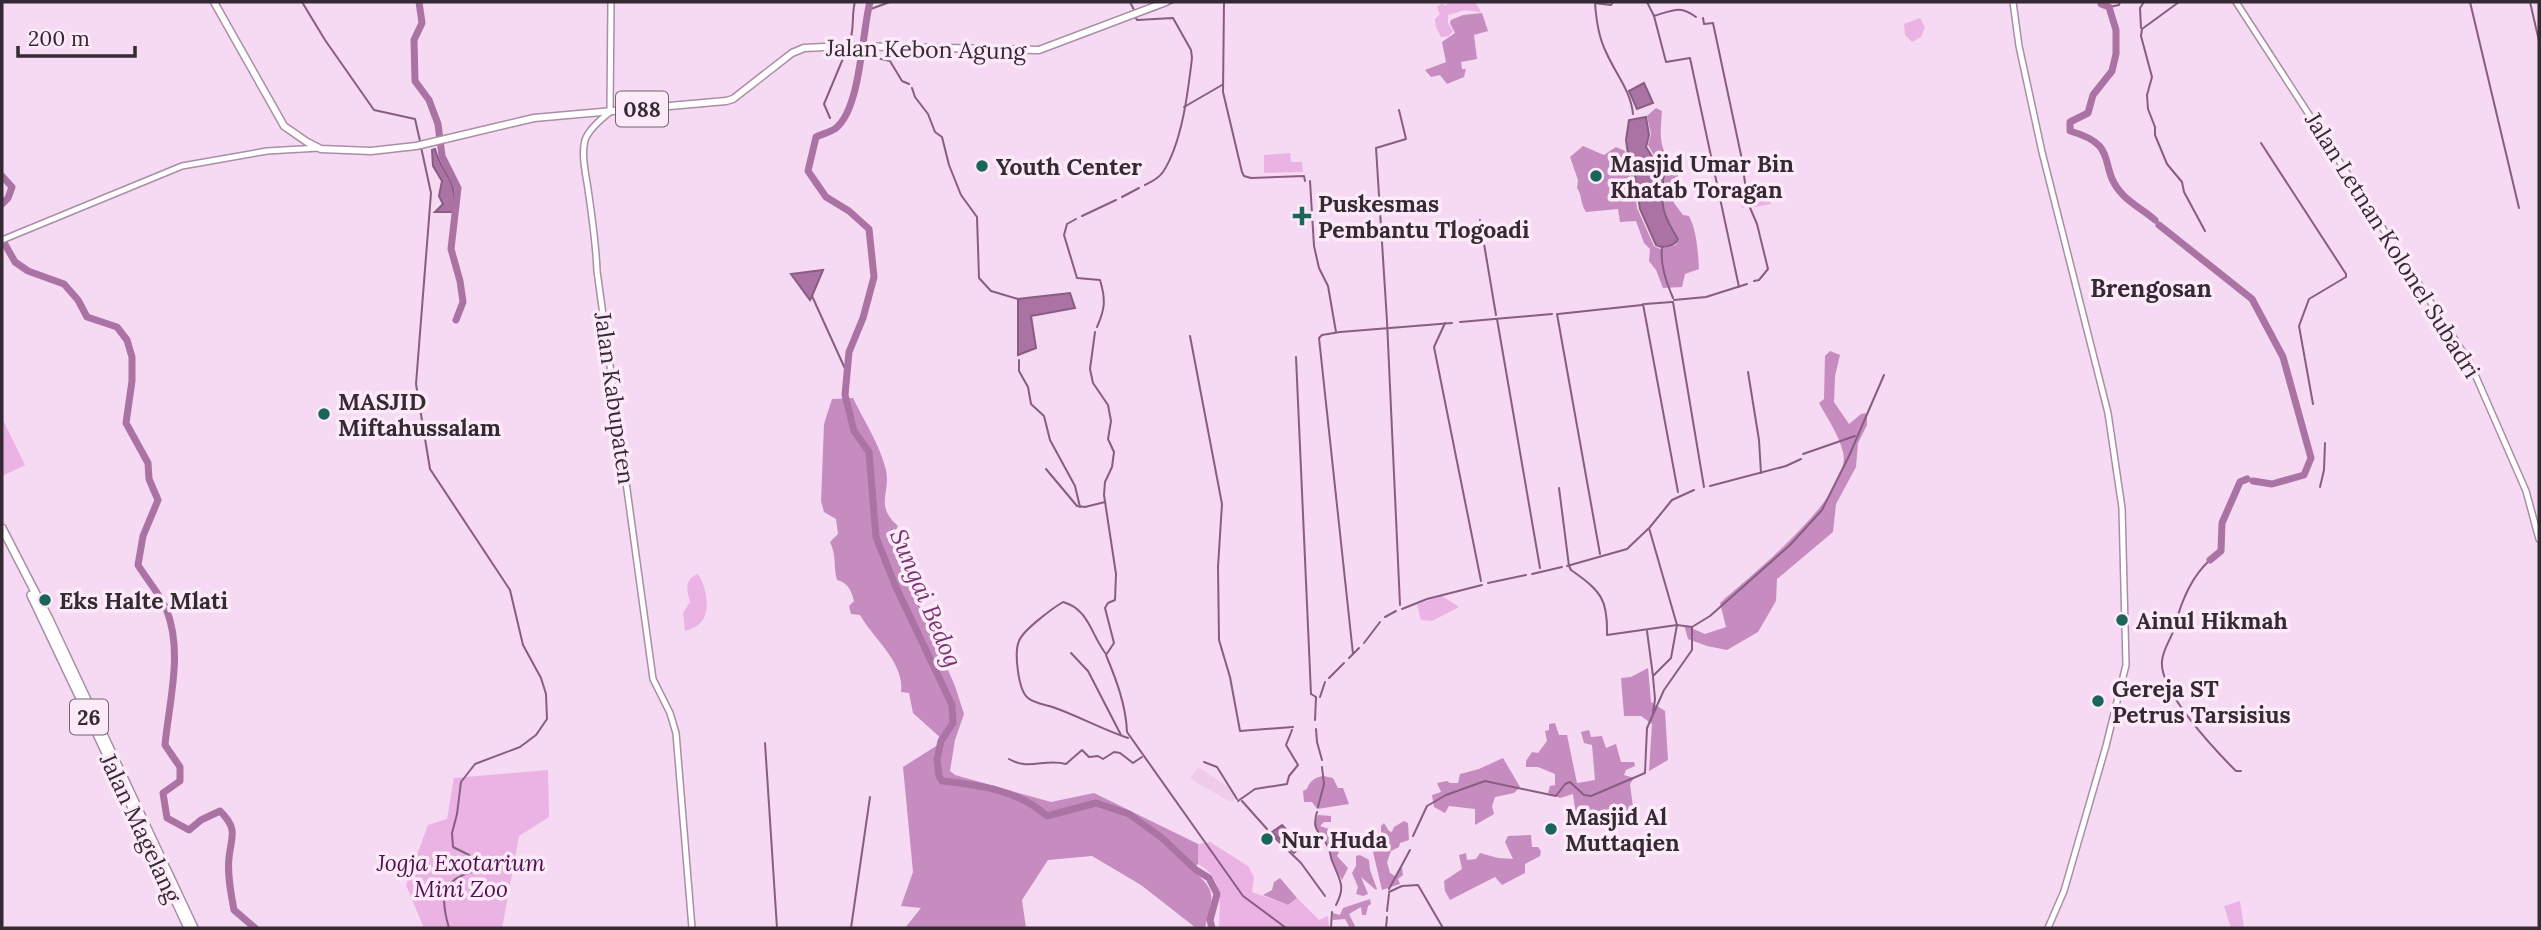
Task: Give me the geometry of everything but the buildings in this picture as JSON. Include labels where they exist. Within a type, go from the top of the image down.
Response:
[{"type":"highway","name":"Jalan Magelang","points":[[2,528],[49,619],[188,928]]},
{"type":"highway","name":"Jalan Magelang","points":[[2,538],[194,928]]},
{"type":"main road","name":"Jalan Kebon Agung","points":[[214,2],[284,126],[321,149]]},
{"type":"main road","points":[[610,112],[611,2]]},
{"type":"main road","name":"Jalan Kebon Agung","points":[[2,240],[169,170],[261,152],[311,148],[371,151],[420,146],[534,118],[726,102],[801,48],[845,46],[1039,50],[1166,2]]},
{"type":"main road","points":[[2013,2],[2024,72],[2042,152],[2108,413],[2122,508],[2126,665],[2106,746],[2064,891],[2048,928]]},
{"type":"main road","name":"Jalan Letnan Kolonel Subadri","points":[[2236,2],[2470,363],[2526,491],[2539,539]]},
{"type":"main road","name":"Jalan Kabupaten","points":[[610,112],[593,128],[584,143],[586,174],[653,676],[675,726],[692,928]]},
{"type":"shaded area","points":[[1482,13],[1488,31],[1474,35],[1477,59],[1461,62],[1462,69],[1466,69],[1464,77],[1447,84],[1440,75],[1431,77],[1425,70],[1446,62],[1442,42],[1455,33],[1451,20],[1463,15]]},
{"type":"shaded area","points":[[1644,83],[1653,103],[1637,109],[1629,91]]},
{"type":"shaded area","points":[[1656,108],[1662,111],[1662,146],[1678,176],[1674,203],[1683,215],[1689,216],[1697,242],[1699,269],[1685,274],[1682,287],[1663,288],[1649,261],[1650,249],[1644,243],[1636,221],[1620,222],[1618,209],[1586,212],[1570,157],[1583,146],[1604,155],[1616,147],[1625,151],[1633,176],[1637,208],[1654,246],[1660,249],[1676,245],[1679,239],[1668,221],[1663,204],[1665,174],[1648,145],[1651,134],[1647,116]]},
{"type":"shaded area","points":[[1646,117],[1649,135],[1646,147],[1664,175],[1664,209],[1668,223],[1678,239],[1665,247],[1656,245],[1640,209],[1635,176],[1629,161],[1626,140],[1629,120]]},
{"type":"shaded area","points":[[435,149],[452,184],[453,212],[435,212],[443,204],[439,196],[442,181],[433,166],[432,150]]},
{"type":"shaded area","points":[[823,270],[812,296],[810,300],[791,274]]},
{"type":"shaded area","points":[[1070,293],[1075,308],[1031,316],[1036,348],[1018,355],[1018,299]]},
{"type":"shaded area","points":[[1830,351],[1840,355],[1835,376],[1834,402],[1849,424],[1861,414],[1867,413],[1867,425],[1858,443],[1856,467],[1836,504],[1833,532],[1777,579],[1776,601],[1758,632],[1727,650],[1688,639],[1684,625],[1705,634],[1726,627],[1720,603],[1796,534],[1832,490],[1842,469],[1843,452],[1819,403],[1824,399],[1825,356]]},
{"type":"shaded area","points":[[853,398],[883,461],[887,478],[887,512],[898,526],[894,533],[915,595],[955,686],[964,714],[955,740],[950,771],[955,775],[1051,802],[1094,793],[1198,844],[1198,864],[1192,870],[1206,884],[1211,896],[1205,928],[1196,928],[1141,885],[1092,856],[1048,860],[1022,900],[1026,928],[905,928],[921,908],[901,906],[913,872],[903,767],[944,741],[913,713],[909,693],[901,692],[901,681],[893,661],[860,615],[851,614],[849,606],[854,601],[852,594],[846,585],[837,580],[830,542],[838,534],[836,519],[824,512],[821,501],[824,424],[832,399]]},
{"type":"shaded area","points":[[1648,668],[1651,702],[1665,711],[1668,760],[1649,771],[1652,724],[1641,716],[1624,716],[1621,678],[1631,677]]},
{"type":"shaded area","points":[[1555,723],[1559,735],[1567,735],[1577,783],[1595,780],[1592,745],[1584,743],[1581,732],[1589,730],[1591,737],[1602,736],[1606,748],[1616,744],[1621,762],[1634,762],[1635,766],[1626,770],[1624,775],[1634,778],[1630,784],[1634,814],[1630,819],[1591,825],[1589,820],[1576,816],[1573,794],[1560,798],[1548,793],[1550,786],[1555,785],[1555,774],[1538,767],[1526,767],[1526,761],[1532,752],[1538,753],[1547,741],[1545,731],[1549,730],[1549,724]]},
{"type":"shaded area","points":[[1503,758],[1520,787],[1514,793],[1495,797],[1492,806],[1494,814],[1475,825],[1475,809],[1449,806],[1445,813],[1434,807],[1432,795],[1441,792],[1437,783],[1458,783],[1460,774]]},
{"type":"shaded area","points":[[1198,767],[1231,789],[1236,798],[1231,802],[1190,779]]},
{"type":"shaded area","points":[[1323,776],[1333,778],[1338,788],[1343,788],[1349,804],[1317,809],[1312,802],[1304,802],[1303,791],[1313,780]]},
{"type":"shaded area","points":[[1318,815],[1331,816],[1331,822],[1324,822],[1320,826],[1332,830],[1339,852],[1337,856],[1348,868],[1342,880],[1331,860],[1329,847],[1314,824]]},
{"type":"shaded area","points":[[1404,821],[1408,823],[1409,840],[1400,843],[1399,847],[1391,851],[1387,862],[1390,873],[1395,876],[1402,867],[1403,875],[1398,879],[1400,884],[1382,890],[1370,839],[1381,839],[1381,826],[1384,823],[1392,832],[1394,827]]},
{"type":"shaded area","points":[[1282,825],[1302,846],[1294,853],[1272,832]]},
{"type":"shaded area","points":[[1531,835],[1532,847],[1538,847],[1541,851],[1540,856],[1525,864],[1525,873],[1502,885],[1495,877],[1450,900],[1444,881],[1462,869],[1459,855],[1466,853],[1467,860],[1476,859],[1480,853],[1513,859],[1505,842],[1508,836]]},
{"type":"shaded area","points":[[1360,855],[1369,860],[1377,889],[1361,877],[1368,894],[1363,896],[1356,894],[1358,887],[1352,873],[1356,866],[1356,856]]},
{"type":"shaded area","points":[[1280,878],[1297,898],[1288,905],[1263,895],[1272,890],[1274,882]]},
{"type":"shaded area","points":[[1370,899],[1371,904],[1366,915],[1362,915],[1361,907],[1349,914],[1356,928],[1350,928],[1345,919],[1333,920],[1333,913],[1340,915],[1343,908]]},
{"type":"green space","points":[[1450,2],[1475,2],[1481,12],[1465,10],[1448,15],[1448,23],[1453,31],[1449,36],[1441,37],[1436,27],[1435,19],[1440,14],[1437,7]]},
{"type":"green space","points":[[1920,18],[1925,27],[1921,37],[1912,42],[1905,35],[1904,24]]},
{"type":"green space","points":[[1290,153],[1291,162],[1302,162],[1303,172],[1264,173],[1264,155]]},
{"type":"green space","points":[[1765,191],[1771,204],[1742,208],[1741,204],[1748,201],[1747,195]]},
{"type":"green space","points":[[2,418],[25,465],[2,476]]},
{"type":"green space","points":[[697,574],[706,595],[706,613],[697,626],[685,631],[683,613],[690,602],[688,586]]},
{"type":"green space","points":[[1442,596],[1459,607],[1432,621],[1421,620],[1417,604]]},
{"type":"green space","name":"Jogja Exotarium Mini Zoo","points":[[548,770],[549,817],[519,836],[502,928],[424,928],[406,885],[428,825],[447,819],[454,778]]},
{"type":"green space","points":[[1210,842],[1248,866],[1254,877],[1252,892],[1288,905],[1297,898],[1319,920],[1328,916],[1329,928],[1219,928],[1219,892],[1212,876],[1198,864],[1198,844]]},
{"type":"green space","points":[[2240,901],[2244,928],[2231,928],[2224,906]]},
{"type":"waterway","points":[[302,2],[374,110],[415,119],[420,141]]},
{"type":"waterway","points":[[419,2],[422,23],[414,40],[415,81],[429,100],[438,124],[442,156],[458,188],[451,249],[463,302],[456,320]]},
{"type":"waterway","points":[[849,43],[855,2]]},
{"type":"waterway","name":"Sungai Bedog","points":[[870,2],[851,104],[836,128],[816,137],[808,171],[826,197],[849,211],[869,229],[874,277],[863,318],[849,352],[845,395],[854,431],[869,452],[876,537],[895,585],[952,705],[953,723],[941,741],[937,760],[939,776],[942,781],[998,790],[1024,800],[1047,816],[1096,803],[1129,814],[1209,878],[1217,894],[1210,920],[1212,928]]},
{"type":"waterway","points":[[868,10],[890,2]]},
{"type":"waterway","points":[[1130,2],[1134,10]]},
{"type":"waterway","points":[[1166,5],[1174,2]]},
{"type":"waterway","points":[[1224,2],[1223,92],[1242,172],[1244,176],[1251,178],[1304,176],[1305,181]]},
{"type":"waterway","points":[[1595,2],[1601,40],[1626,90],[1633,114]]},
{"type":"waterway","points":[[1595,3],[1611,5],[1613,2]]},
{"type":"waterway","points":[[1647,2],[1654,16],[1681,10],[1696,17]]},
{"type":"waterway","points":[[2101,2],[2109,7],[2116,30],[2116,54],[2112,71],[2093,95],[2088,113],[2070,122],[2070,131],[2097,143],[2103,151],[2116,185],[2128,199],[2155,220]]},
{"type":"waterway","points":[[2109,7],[2119,5],[2120,2]]},
{"type":"waterway","points":[[2141,28],[2140,8],[2144,2]]},
{"type":"waterway","points":[[2179,2],[2142,29],[2141,36],[2152,77],[2147,95],[2148,109],[2167,164],[2182,182],[2184,192],[2205,231]]},
{"type":"waterway","points":[[2470,2],[2519,208]]},
{"type":"waterway","points":[[2530,2],[2539,41]]},
{"type":"waterway","points":[[1146,13],[1157,9]]},
{"type":"waterway","points":[[1135,16],[1137,20],[1173,18],[1191,50],[1192,58],[1183,117],[1175,147],[1163,172],[1145,185]]},
{"type":"waterway","points":[[1654,16],[1666,62],[1690,58],[1739,287]]},
{"type":"waterway","points":[[1703,18],[1704,24],[1713,23],[1741,155],[1748,203],[1757,224],[1768,269],[1759,280],[1754,281]]},
{"type":"waterway","points":[[830,118],[824,104],[847,49]]},
{"type":"waterway","points":[[864,55],[890,61],[902,81],[909,84]]},
{"type":"waterway","points":[[1184,107],[1222,85]]},
{"type":"waterway","points":[[912,88],[915,97],[928,114],[935,132],[942,137],[961,195],[977,217],[979,278],[991,291],[1018,299]]},
{"type":"waterway","points":[[1399,110],[1406,139],[1376,148],[1400,605]]},
{"type":"waterway","points":[[2261,143],[2346,274],[2346,277],[2309,299],[2299,326],[2313,404]]},
{"type":"waterway","points":[[421,147],[431,193],[416,384],[430,469],[510,590],[523,645],[541,678],[546,694],[547,719],[536,735],[520,747],[475,764],[461,782],[452,833],[453,847],[469,855],[475,871],[455,879],[446,891],[444,907],[449,928]]},
{"type":"waterway","points":[[2,176],[12,187],[8,198],[2,204]]},
{"type":"waterway","points":[[1310,181],[1314,246],[1319,268],[1328,286],[1336,332]]},
{"type":"waterway","points":[[1122,197],[1139,188]]},
{"type":"waterway","points":[[1082,216],[1116,200]]},
{"type":"waterway","points":[[1076,219],[1067,224],[1064,235],[1077,278],[1100,280],[1104,304],[1097,327]]},
{"type":"waterway","points":[[1480,220],[1496,315]]},
{"type":"waterway","points":[[2159,225],[2252,299],[2283,357],[2311,458],[2304,475],[2272,484],[2253,481]]},
{"type":"waterway","points":[[2,239],[15,262],[28,271],[64,284],[78,300],[87,317],[117,327],[127,340],[132,357],[132,381],[126,423],[148,463],[149,479],[158,500],[143,536],[138,565],[167,611],[174,644],[174,678],[165,745],[180,767],[180,781],[163,793],[167,818],[189,830],[201,820],[220,811],[226,818],[232,828],[229,871],[234,910],[255,928]]},
{"type":"waterway","points":[[1662,247],[1663,267],[1673,298]]},
{"type":"waterway","points":[[1674,300],[1706,297],[1747,284]]},
{"type":"waterway","points":[[812,296],[847,373]]},
{"type":"waterway","points":[[1645,304],[1672,302]]},
{"type":"waterway","points":[[1673,302],[1704,487]]},
{"type":"waterway","points":[[1643,304],[1678,492]]},
{"type":"waterway","points":[[1558,314],[1642,305]]},
{"type":"waterway","points":[[1460,322],[1552,314]]},
{"type":"waterway","points":[[1557,314],[1600,554]]},
{"type":"waterway","points":[[1497,319],[1540,568]]},
{"type":"waterway","points":[[1445,323],[1434,347],[1481,581]]},
{"type":"waterway","points":[[1353,654],[1319,338],[1340,332],[1452,323]]},
{"type":"waterway","points":[[1095,332],[1090,369],[1093,383],[1108,405],[1111,421],[1108,439],[1114,452],[1104,495],[1116,574],[1115,600],[1105,608],[1114,643],[1106,655],[1123,702],[1127,732],[1243,896],[1286,928]]},
{"type":"waterway","points":[[1190,336],[1222,504],[1218,567],[1219,640],[1230,677],[1240,731],[1293,727]]},
{"type":"waterway","points":[[1296,357],[1311,694],[1316,697],[1315,720]]},
{"type":"waterway","points":[[1019,360],[1019,371],[1028,387],[1031,404],[1044,416],[1050,440],[1075,486],[1080,507]]},
{"type":"waterway","points":[[1748,372],[1759,440],[1761,473]]},
{"type":"waterway","points":[[1559,488],[1569,566],[1601,597],[1606,613],[1607,635],[1677,625],[1692,627],[1710,616],[1790,545],[1822,510],[1884,375]]},
{"type":"waterway","points":[[1803,454],[1855,436]]},
{"type":"waterway","points":[[2320,487],[2325,443]]},
{"type":"waterway","points":[[1710,486],[1786,466],[1801,459]]},
{"type":"waterway","points":[[1046,469],[1077,506],[1085,507],[1105,502]]},
{"type":"waterway","points":[[2210,560],[2221,551],[2222,523],[2240,482],[2247,479]]},
{"type":"waterway","points":[[1650,527],[1672,500],[1694,490]]},
{"type":"waterway","points":[[1567,566],[1627,549],[1649,528],[1677,625],[1671,658],[1653,676],[1647,631]]},
{"type":"waterway","points":[[2210,560],[2197,574],[2184,599],[2163,656],[2163,673],[2169,688],[2190,719],[2236,771],[2241,771]]},
{"type":"waterway","points":[[1532,574],[1562,567]]},
{"type":"waterway","points":[[1488,583],[1526,575]]},
{"type":"waterway","points":[[1402,609],[1427,599],[1482,585]]},
{"type":"waterway","points":[[1106,654],[1079,610],[1063,602],[1032,625],[1019,641],[1019,679],[1025,694],[1031,700],[1128,738]]},
{"type":"waterway","points":[[1385,617],[1396,611]]},
{"type":"waterway","points":[[1364,643],[1380,622]]},
{"type":"waterway","points":[[1413,836],[1427,806],[1446,795],[1485,781],[1556,796],[1565,784],[1570,782],[1584,795],[1591,796],[1645,773],[1647,728],[1664,690],[1692,650],[1692,628]]},
{"type":"waterway","points":[[1349,658],[1359,648]]},
{"type":"waterway","points":[[1071,653],[1088,671],[1121,735]]},
{"type":"waterway","points":[[1329,678],[1344,663]]},
{"type":"waterway","points":[[1653,677],[1653,713]]},
{"type":"waterway","points":[[1320,697],[1325,682]]},
{"type":"waterway","points":[[1316,729],[1322,760]]},
{"type":"waterway","points":[[1238,801],[1255,789],[1287,784],[1289,776],[1298,765],[1286,745],[1292,730]]},
{"type":"waterway","points":[[765,743],[777,928]]},
{"type":"waterway","points":[[1009,759],[1023,764],[1066,764],[1082,750],[1089,757],[1098,756],[1103,759],[1114,752],[1120,753],[1133,763],[1142,757]]},
{"type":"waterway","points":[[1204,762],[1217,767],[1237,799]]},
{"type":"waterway","points":[[1318,807],[1324,784],[1322,767]]},
{"type":"waterway","points":[[851,928],[870,797]]},
{"type":"waterway","points":[[1242,801],[1267,829]]},
{"type":"waterway","points":[[1317,812],[1316,828],[1329,849],[1341,884],[1336,905]]},
{"type":"waterway","points":[[1270,833],[1301,863],[1325,896]]},
{"type":"waterway","points":[[1389,889],[1410,850]]},
{"type":"waterway","points":[[1389,892],[1402,886],[1418,885],[1443,928]]},
{"type":"waterway","points":[[1387,911],[1389,894]]},
{"type":"waterway","points":[[1331,928],[1332,912]]},
{"type":"waterway","points":[[1386,928],[1387,917]]},
{"type":"place","name":"Youth Center","points":[[982,166]]},
{"type":"place","name":"Masjid Umar Bin Khatab Toragan","points":[[1596,176]]},
{"type":"place","name":"Puskesmas Pembantu Tlogoadi","points":[[1302,216]]},
{"type":"place","name":"MASJID Miftahussalam","points":[[324,414]]},
{"type":"place","name":"Eks Halte Mlati","points":[[45,600]]},
{"type":"place","name":"Ainul Hikmah","points":[[2122,620]]},
{"type":"place","name":"Gereja ST Petrus Tarsisius","points":[[2098,701]]},
{"type":"place","name":"Masjid Al Muttaqien","points":[[1551,829]]},
{"type":"place","name":"Nur Huda","points":[[1267,839]]},
{"type":"district","name":"Brengosan","points":[[2151,288]]}]
